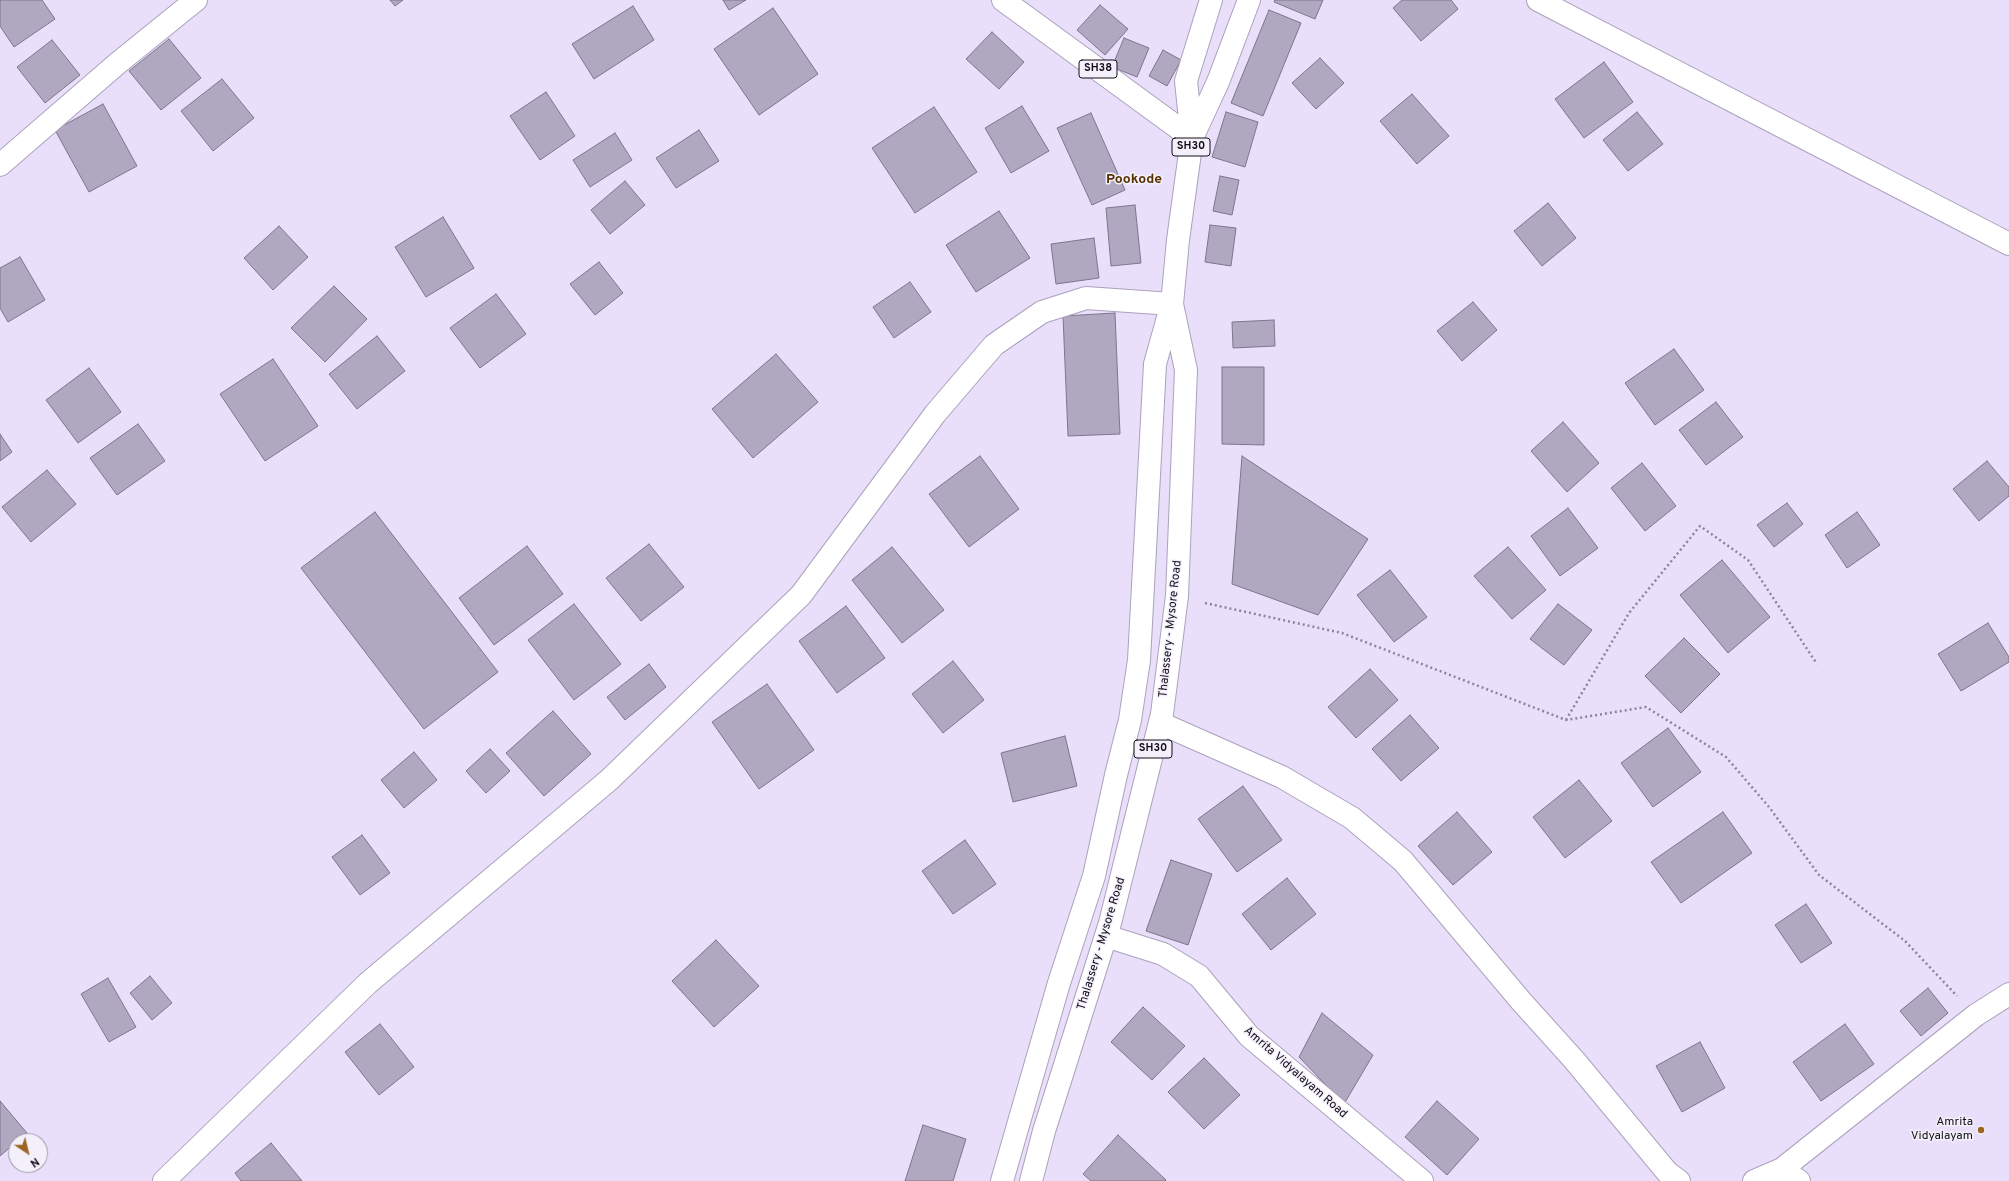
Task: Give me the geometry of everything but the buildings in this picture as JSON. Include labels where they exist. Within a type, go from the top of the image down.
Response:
[{"type":"street","points":[[0,165],[118,63],[196,0]]},
{"type":"street","name":"SH38","points":[[1003,0],[1192,138]]},
{"type":"street","points":[[1192,138],[1186,81],[1211,0]]},
{"type":"street","name":"Thalassery - Mysore Road","points":[[1031,1181],[1044,1131],[1106,936],[1133,837],[1160,723],[1177,596],[1186,370],[1172,304],[1178,240],[1192,138],[1218,82],[1249,0]]},
{"type":"street","points":[[1538,0],[2009,244]]},
{"type":"street","points":[[164,1181],[368,983],[609,780],[801,595],[935,414],[994,345],[1042,312],[1086,298],[1172,304],[1156,364],[1139,660],[1130,720],[1116,774],[1094,876],[1059,983],[1002,1181]]},
{"type":"street","points":[[1160,723],[1282,776],[1352,818],[1403,861],[1521,1001],[1575,1061],[1667,1172],[1679,1181]]},
{"type":"street","name":"Amrita Vidyalayam Road","points":[[1106,936],[1163,954],[1199,976],[1249,1036],[1422,1181]]},
{"type":"street","points":[[1754,1181],[1790,1175],[1976,1015],[2009,994]]},
{"type":"path","points":[[1566,720],[1629,613],[1700,526],[1748,560],[1817,664]]},
{"type":"path","points":[[1177,596],[1263,617],[1342,633],[1566,720],[1646,707],[1726,756],[1769,807],[1818,875],[1905,941],[1976,1015]]},
{"type":"place","name":"Amrita Vidyalayam","points":[[1981,1130]]},
{"type":"district","name":"Pookode","points":[[1134,180]]}]
